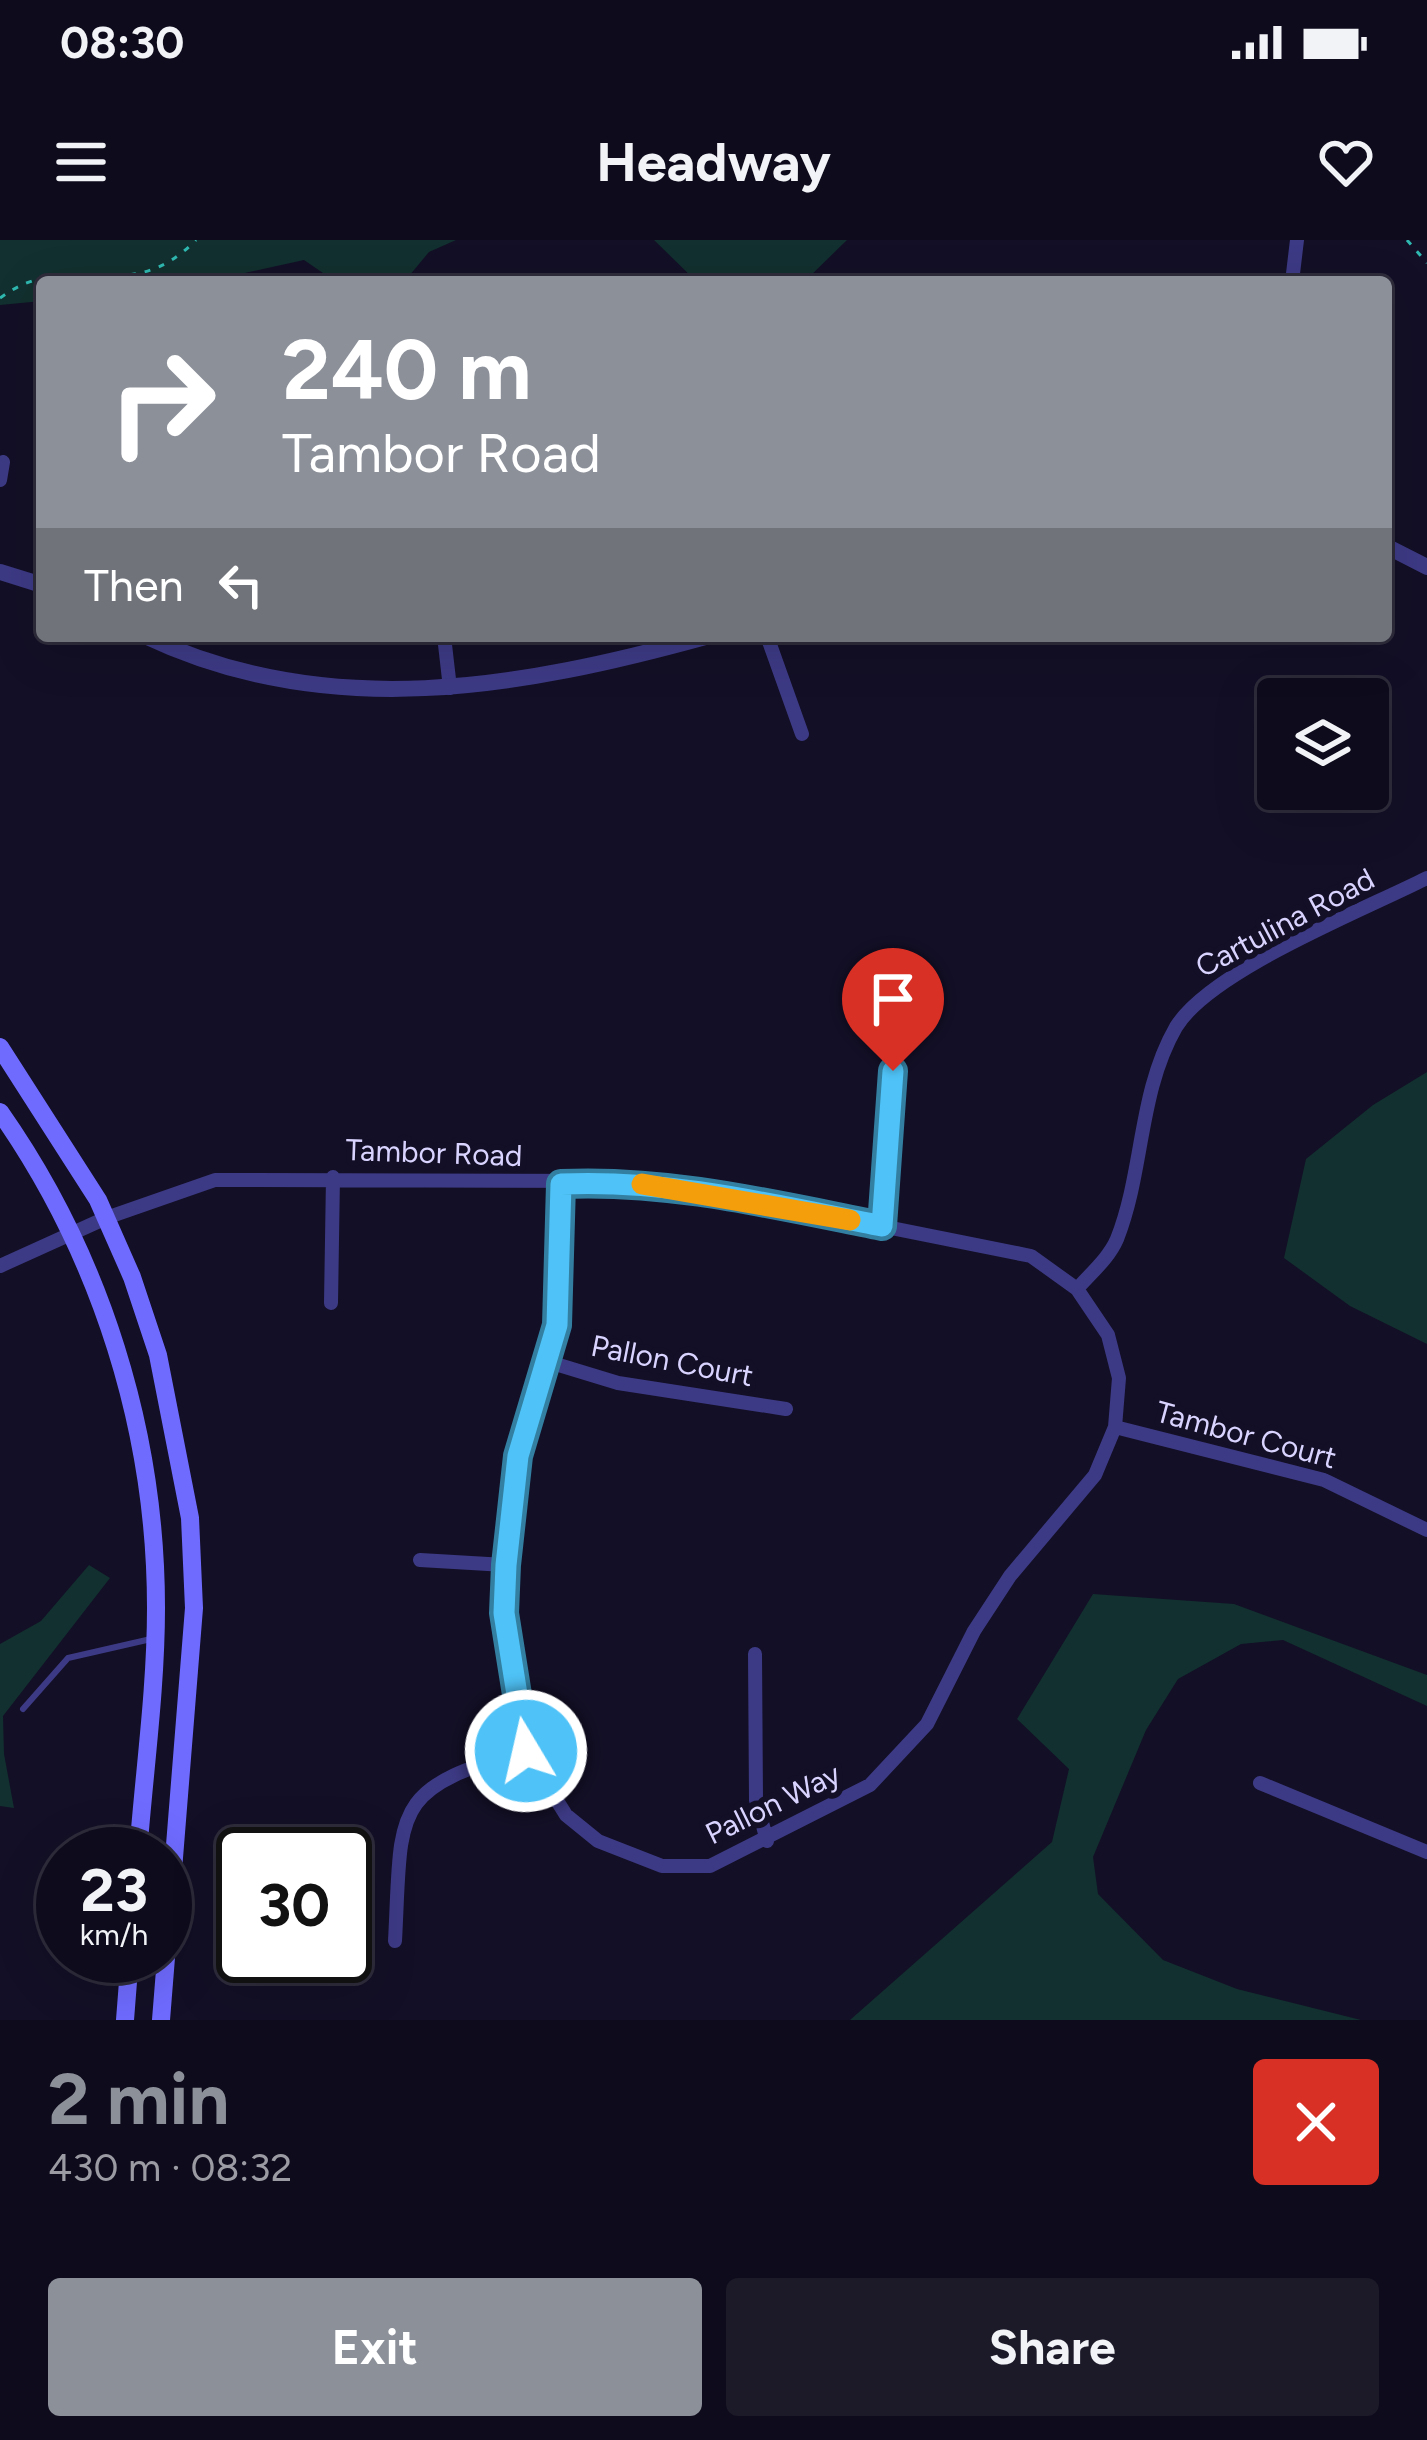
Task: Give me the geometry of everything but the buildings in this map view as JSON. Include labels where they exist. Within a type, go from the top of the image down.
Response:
[{"type":"main road","points":[[0,1047],[54,1124],[106,1218],[158,1355],[190,1518],[194,1608],[160,2020]]},
{"type":"main road","points":[[0,1112],[72,1234],[96,1288],[128,1386],[154,1524],[154,1639],[140,1827]]},
{"type":"main road","points":[[125,2020],[128,1983]]},
{"type":"street","points":[[1293,276],[1297,240]]},
{"type":"street","points":[[0,480],[3,462]]},
{"type":"street","points":[[1392,549],[1427,567]]},
{"type":"street","points":[[0,572],[36,583]]},
{"type":"street","points":[[162,642],[227,669],[340,691],[450,688],[621,660],[687,642]]},
{"type":"street","points":[[445,642],[450,688]]},
{"type":"street","points":[[769,642],[802,734]]},
{"type":"street","name":"Cartulina Road","points":[[1077,1289],[1118,1238],[1154,1076],[1177,1025],[1198,1000],[1234,975],[1427,878]]},
{"type":"street","points":[[882,1226],[893,1071]]},
{"type":"street","points":[[331,1303],[333,1177]]},
{"type":"street","name":"Tambor Road","points":[[0,1266],[106,1218],[215,1180],[619,1181],[721,1194],[1031,1256],[1077,1289],[1108,1335],[1119,1378],[1114,1427]]},
{"type":"street","name":"Pallon Way","points":[[561,1184],[557,1325],[518,1456],[504,1613],[526,1751],[566,1815],[626,1855],[662,1866],[710,1866],[870,1785],[927,1724],[974,1631],[1010,1576],[1095,1475],[1114,1427]]},
{"type":"street","name":"Pallon Court","points":[[549,1363],[619,1383],[786,1409]]},
{"type":"street","name":"Tambor Court","points":[[1114,1427],[1324,1480],[1427,1530]]},
{"type":"street","points":[[420,1560],[506,1565]]},
{"type":"street","points":[[755,1654],[756,1800],[767,1841]]},
{"type":"street","points":[[395,1941],[401,1830],[412,1803],[457,1770],[526,1751]]},
{"type":"street","points":[[1260,1783],[1427,1852]]},
{"type":"lane","points":[[23,1709],[68,1658],[154,1639]]},
{"type":"path","points":[[37,276],[147,276],[166,268],[196,240]]},
{"type":"path","points":[[1406,240],[1427,262]]},
{"type":"path","points":[[0,298],[36,277]]},
{"type":"green space","points":[[0,240],[456,240],[429,252],[409,276],[327,276],[304,260],[231,276],[36,276],[36,302],[0,305]]},
{"type":"green space","points":[[654,240],[847,240],[810,276],[691,276]]},
{"type":"green space","points":[[1427,1072],[1427,1344],[1350,1306],[1284,1258],[1306,1159],[1373,1105]]},
{"type":"green space","points":[[89,1565],[110,1578],[3,1716],[14,1808],[0,1806],[0,1644],[41,1621]]},
{"type":"green space","points":[[1093,1594],[1234,1604],[1427,1675],[1427,1706],[1283,1640],[1241,1644],[1178,1679],[1146,1730],[1093,1857],[1098,1894],[1163,1960],[1237,1989],[1361,2020],[850,2020],[1052,1842],[1069,1769],[1017,1719]]},
{"type":"slow traffic","points":[[642,1184],[721,1194],[850,1220]]},
{"type":"route","points":[[526,1751],[504,1613],[509,1510],[518,1456],[557,1325],[561,1184],[619,1181],[721,1194],[882,1226],[893,1071]]}]
